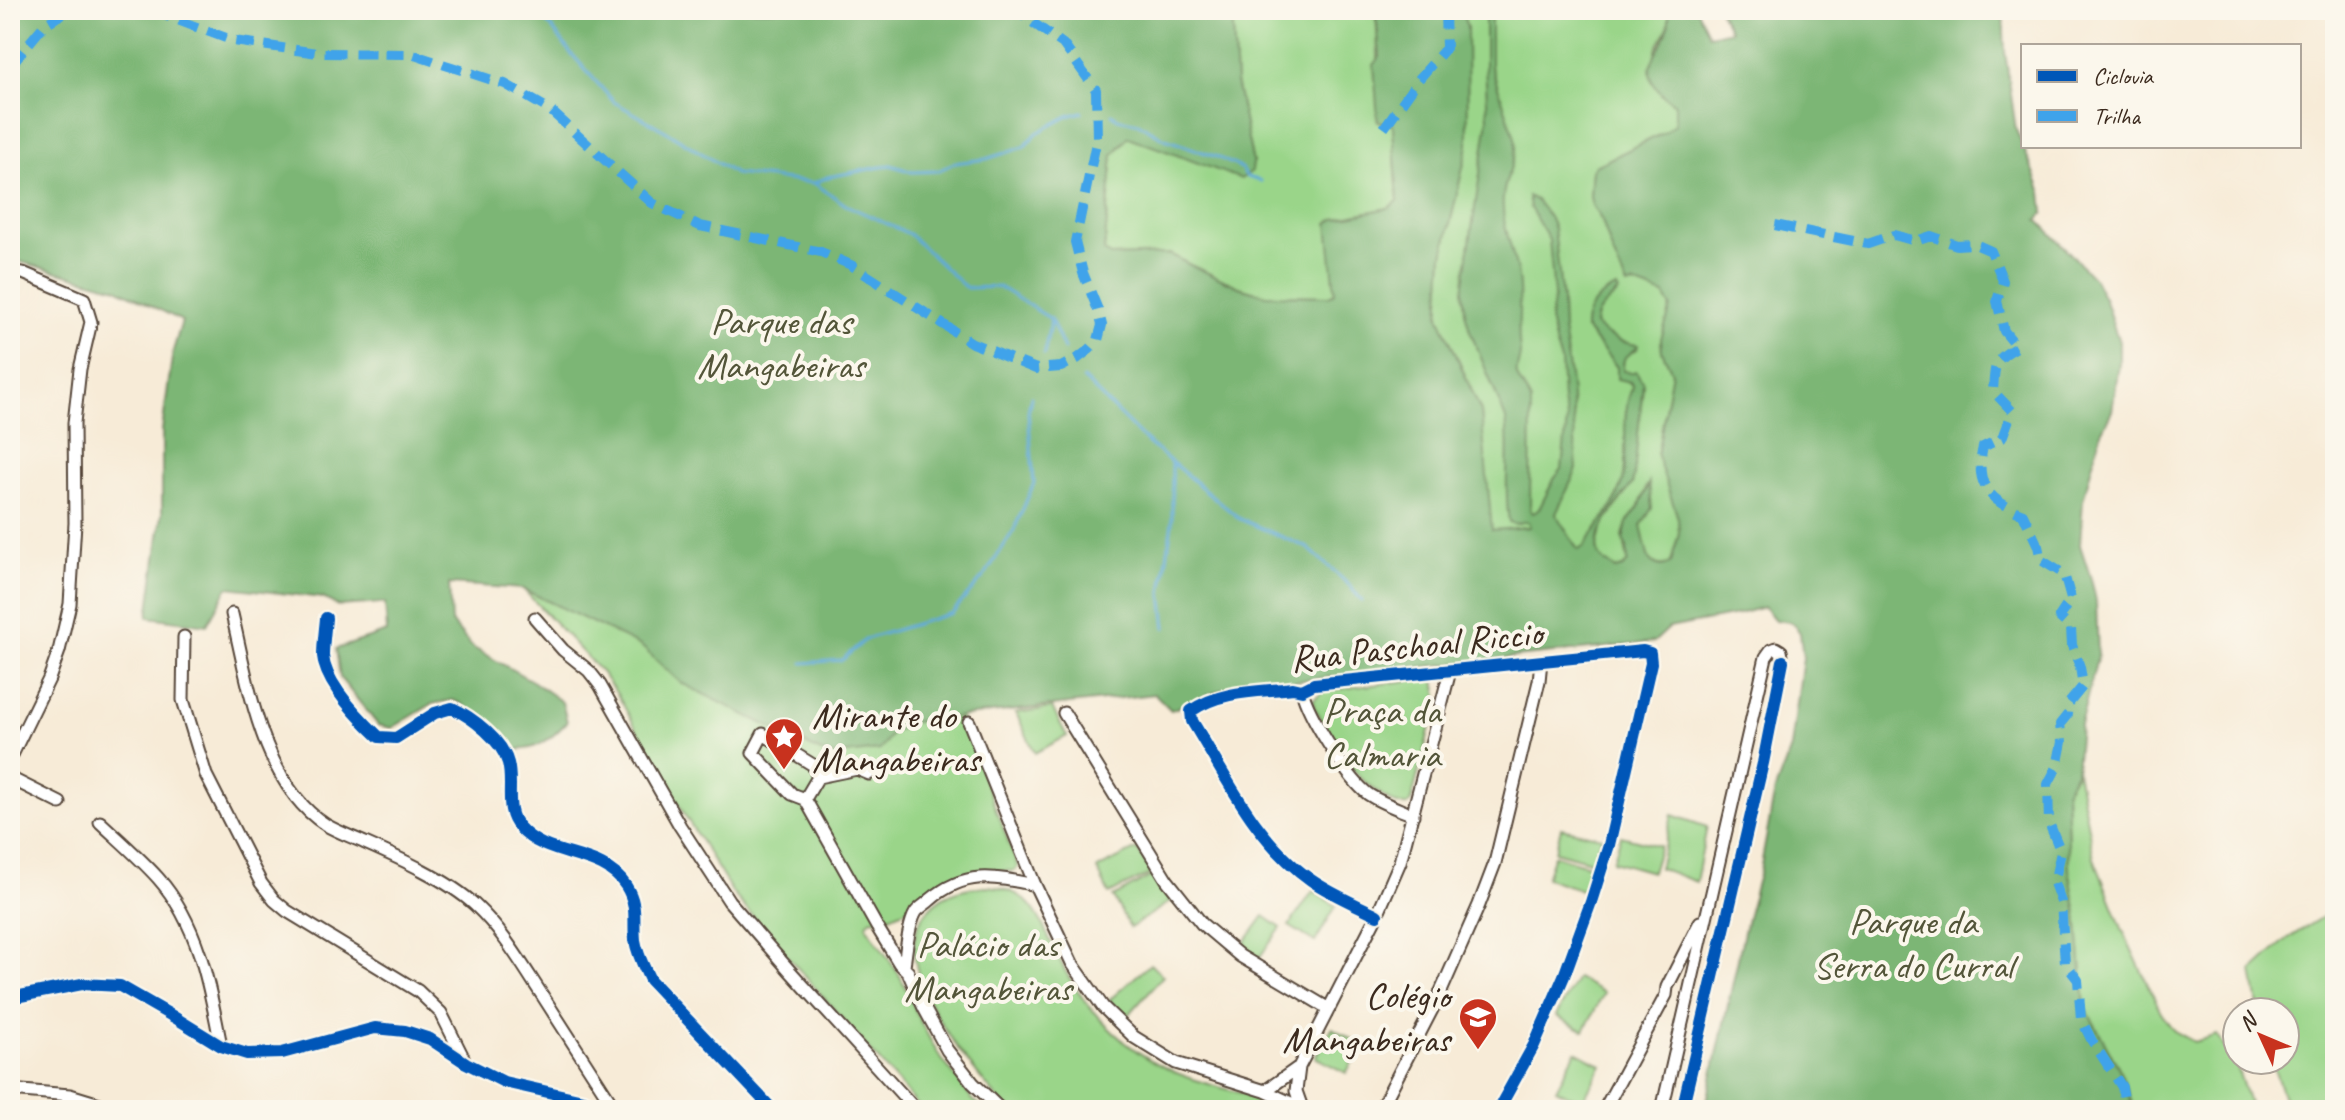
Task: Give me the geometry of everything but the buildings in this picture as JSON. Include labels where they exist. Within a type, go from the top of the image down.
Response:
[{"type":"street","points":[[10,272],[23,273],[84,299],[91,322],[80,369],[74,423],[75,523],[70,604],[49,679],[10,759]]},
{"type":"street","points":[[232,614],[267,750],[289,786],[326,825],[403,861],[462,894],[477,907],[516,955],[613,1110]]},
{"type":"street","points":[[326,618],[323,657],[328,675],[363,722],[379,737],[396,738],[435,713],[452,708],[496,742],[508,762],[511,811],[517,826],[532,840],[611,869],[624,883],[634,900],[635,940],[650,980],[773,1110]]},
{"type":"street","points":[[535,618],[600,685],[680,826],[729,901],[916,1110]]},
{"type":"street","points":[[184,637],[183,700],[201,760],[261,883],[287,911],[418,991],[441,1013],[466,1063]]},
{"type":"street","points":[[1662,1110],[1766,657],[1776,648],[1781,651],[1783,661],[1766,748],[1682,1110]]},
{"type":"street","name":"Rua Paschoal Riccio","points":[[1377,915],[1312,881],[1271,843],[1250,815],[1192,721],[1191,711],[1203,702],[1220,696],[1293,688],[1302,690],[1314,684],[1643,651],[1650,653],[1651,663],[1616,814],[1591,902],[1534,1045],[1498,1110]]},
{"type":"street","points":[[1380,1110],[1439,996],[1495,863],[1539,681],[1541,661]]},
{"type":"street","points":[[1304,1109],[1296,1091],[1299,1067],[1377,915],[1400,862],[1450,671]]},
{"type":"street","points":[[1302,690],[1306,705],[1359,786],[1370,795],[1413,815]]},
{"type":"street","points":[[1064,713],[1167,880],[1202,924],[1240,956],[1329,1009]]},
{"type":"street","points":[[969,722],[1035,885],[1072,963],[1103,1007],[1134,1037],[1176,1063],[1265,1091],[1304,1109]]},
{"type":"street","points":[[818,777],[813,765],[763,734],[753,753],[792,794],[805,799],[872,919],[904,967],[947,1050],[973,1083],[1001,1110]]},
{"type":"street","points":[[805,799],[818,777],[857,769],[869,774]]},
{"type":"street","points":[[10,778],[60,803]]},
{"type":"street","points":[[100,822],[160,880],[191,928],[211,994],[221,1046]]},
{"type":"street","points":[[904,967],[916,913],[944,889],[959,881],[985,876],[1035,885]]},
{"type":"street","points":[[1604,1110],[1709,907]]},
{"type":"street","points":[[10,998],[82,984],[120,986],[221,1046],[247,1054],[282,1053],[375,1028],[405,1031],[430,1039],[466,1063],[504,1082],[613,1110]]},
{"type":"street","points":[[1666,995],[1679,985],[1685,987],[1688,995]]},
{"type":"street","points":[[1265,1091],[1299,1067]]},
{"type":"street","points":[[10,1090],[70,1095],[119,1110]]},
{"type":"green space","name":"Parque das Mangabeiras","points":[[10,10],[1232,10],[1236,82],[1252,171],[1241,179],[1128,137],[1113,155],[1104,251],[1110,256],[1170,254],[1239,287],[1266,295],[1329,296],[1335,293],[1328,223],[1388,208],[1398,201],[1393,127],[1378,121],[1374,65],[1380,57],[1376,10],[1461,10],[1467,27],[1468,145],[1443,255],[1439,316],[1481,412],[1492,530],[1529,527],[1526,521],[1516,524],[1509,522],[1506,419],[1470,331],[1463,290],[1488,119],[1485,10],[1491,10],[1491,66],[1515,138],[1515,154],[1504,190],[1503,208],[1519,286],[1520,354],[1517,375],[1531,402],[1530,510],[1533,513],[1539,509],[1562,469],[1567,419],[1561,361],[1550,320],[1554,295],[1549,240],[1530,208],[1528,196],[1536,200],[1554,228],[1571,383],[1577,469],[1556,514],[1578,550],[1584,547],[1614,504],[1622,485],[1625,418],[1633,387],[1630,382],[1617,379],[1617,367],[1585,328],[1587,315],[1595,303],[1617,288],[1619,292],[1600,311],[1595,325],[1615,339],[1638,345],[1623,362],[1623,370],[1630,373],[1636,371],[1643,383],[1632,484],[1603,526],[1597,544],[1598,552],[1616,569],[1628,562],[1623,540],[1627,523],[1639,507],[1649,483],[1652,508],[1641,526],[1649,560],[1660,566],[1671,563],[1679,533],[1678,518],[1657,456],[1672,372],[1662,351],[1661,339],[1671,307],[1664,295],[1634,284],[1627,286],[1590,196],[1595,166],[1666,132],[1675,124],[1675,104],[1659,91],[1651,79],[1650,68],[1669,24],[1668,10],[1697,10],[1709,35],[1730,30],[1719,10],[2003,10],[2005,52],[2016,130],[2042,192],[2044,212],[2038,220],[2093,277],[2104,298],[2119,342],[2112,411],[2101,432],[2083,500],[2080,545],[2096,601],[2098,655],[2080,725],[2076,771],[2066,790],[2069,869],[2077,914],[2085,1007],[2121,1072],[2134,1110],[1705,1110],[1760,871],[1775,790],[1791,748],[1803,658],[1800,633],[1796,627],[1790,622],[1775,620],[1764,607],[1669,628],[1654,642],[1223,689],[1171,710],[1155,694],[913,722],[892,733],[880,750],[829,756],[681,683],[641,646],[523,589],[449,584],[451,622],[472,647],[534,682],[562,702],[567,722],[542,743],[520,750],[511,749],[502,737],[453,700],[432,704],[392,728],[378,725],[340,678],[336,649],[387,632],[385,603],[338,606],[323,598],[228,587],[207,625],[148,617],[162,514],[162,430],[173,351],[182,321],[117,288],[10,259]]},
{"type":"green space","points":[[1232,10],[1376,10],[1381,124],[1391,124],[1393,127],[1398,201],[1388,208],[1335,219],[1335,293],[1329,296],[1266,295],[1239,287],[1170,254],[1110,256],[1104,251],[1113,155],[1128,136],[1241,178],[1253,163],[1236,82]]},
{"type":"green space","points":[[1461,10],[1668,10],[1669,24],[1656,48],[1655,63],[1661,94],[1675,104],[1675,124],[1666,132],[1595,166],[1590,196],[1627,286],[1634,284],[1664,295],[1671,307],[1661,339],[1662,351],[1672,372],[1657,455],[1678,518],[1679,533],[1671,563],[1656,564],[1644,547],[1641,525],[1646,511],[1647,485],[1623,535],[1628,562],[1616,569],[1605,563],[1598,554],[1602,527],[1632,484],[1643,387],[1638,375],[1623,370],[1624,357],[1637,349],[1605,334],[1595,325],[1600,311],[1619,292],[1605,297],[1591,308],[1585,328],[1633,387],[1628,412],[1625,476],[1614,503],[1584,547],[1578,550],[1560,523],[1491,531],[1481,412],[1439,316],[1443,255],[1468,145],[1464,15]]},
{"type":"green space","points":[[523,589],[642,646],[682,683],[892,733],[913,722],[960,716],[1018,867],[1013,871],[980,871],[958,876],[937,887],[914,906],[880,920],[872,919],[867,927],[900,976],[938,1054],[973,1100],[985,1110],[922,1110],[734,895],[617,694],[601,672]]},
{"type":"green space","name":"Praça da Calmaria","points":[[1430,678],[1435,680],[1438,695],[1411,802],[1408,805],[1398,804],[1372,788],[1352,768],[1314,707],[1313,700],[1323,691]]},
{"type":"green space","points":[[1052,708],[1067,736],[1035,753],[1016,713]]},
{"type":"green space","points":[[2077,771],[2094,858],[2161,1013],[2174,1031],[2194,1042],[2217,1035],[2221,1041],[2221,1076],[2240,1076],[2251,1110],[2134,1110],[2121,1072],[2085,1007],[2077,914],[2069,869],[2066,790]]},
{"type":"green space","points":[[1672,815],[1707,827],[1696,882],[1659,868]]},
{"type":"green space","points":[[1561,828],[1602,837],[1594,862],[1555,851]]},
{"type":"green space","points":[[1621,836],[1660,846],[1652,872],[1613,861]]},
{"type":"green space","points":[[1137,849],[1152,873],[1109,894],[1097,869]]},
{"type":"green space","points":[[1554,855],[1595,867],[1587,892],[1546,878]]},
{"type":"green space","points":[[1153,875],[1171,901],[1130,928],[1113,897]]},
{"type":"green space","name":"Palácio das Mangabeiras","points":[[986,886],[1002,888],[1026,901],[1040,920],[1078,992],[1126,1043],[1179,1074],[1287,1110],[1008,1110],[956,1047],[925,993],[916,966],[914,940],[928,910],[950,894]]},
{"type":"green space","points":[[1313,891],[1336,906],[1315,942],[1289,926]]},
{"type":"green space","points":[[2327,914],[2335,920],[2335,1110],[2288,1110],[2276,1076],[2301,1076],[2301,996],[2256,996],[2252,971],[2287,939]]},
{"type":"green space","points":[[1264,916],[1281,928],[1258,959],[1242,946]]},
{"type":"green space","points":[[1150,964],[1163,976],[1126,1018],[1109,1000]]},
{"type":"green space","points":[[1577,978],[1604,993],[1584,1031],[1556,1016]]},
{"type":"green space","points":[[1332,1028],[1363,1045],[1346,1073],[1315,1057]]},
{"type":"green space","points":[[1576,1051],[1602,1065],[1582,1102],[1556,1089]]},
{"type":"waterway","points":[[532,10],[552,28],[614,102],[735,174],[814,183],[828,177],[891,165],[912,172],[938,171],[954,163],[986,159],[1024,147],[1037,133],[1082,112]]},
{"type":"waterway","points":[[1112,114],[1118,119],[1138,123],[1165,139],[1217,157],[1241,168],[1247,177],[1261,181]]},
{"type":"waterway","points":[[814,183],[846,205],[909,234],[966,288],[999,287],[1051,319],[1044,354]]},
{"type":"waterway","points":[[1051,320],[1064,349]]},
{"type":"waterway","points":[[1083,379],[1147,442],[1240,519],[1308,548],[1362,601]]},
{"type":"waterway","points":[[803,663],[842,660],[866,639],[952,613],[985,575],[1014,530],[1034,483],[1028,412],[1031,397]]},
{"type":"waterway","points":[[1166,628],[1162,593],[1172,522],[1172,464]]},
{"type":"marked path","points":[[10,15],[16,10]]},
{"type":"marked path","points":[[10,66],[45,24],[69,10]]},
{"type":"marked path","points":[[151,10],[234,41],[317,53],[411,54],[505,84],[550,110],[652,203],[700,226],[821,252],[851,265],[972,343],[1036,369],[1061,367],[1090,349],[1098,340],[1102,325],[1075,242],[1097,138],[1096,90],[1063,44],[1015,10]]},
{"type":"marked path","points":[[1384,128],[1446,48],[1445,10]]},
{"type":"marked path","points":[[1775,225],[1868,244],[1894,235],[1916,241],[1931,236],[1957,245],[1975,244],[1991,251],[2003,281],[1997,301],[2004,331],[2017,347],[1999,360],[1993,391],[2012,411],[2002,438],[1983,447],[1981,472],[1993,497],[2023,514],[2041,560],[2064,574],[2071,599],[2059,617],[2071,628],[2072,645],[2083,686],[2069,703],[2068,714],[2060,724],[2062,742],[2057,767],[2048,784],[2049,823],[2061,852],[2054,883],[2061,902],[2065,963],[2078,980],[2081,1019],[2122,1087],[2126,1110]]},
{"type":"cycle path","points":[[326,618],[323,656],[330,678],[345,700],[379,737],[396,738],[435,713],[452,708],[477,723],[493,738],[508,763],[510,805],[520,828],[545,845],[589,860],[616,874],[632,900],[636,945],[650,980],[773,1110]]},
{"type":"cycle path","points":[[1377,915],[1311,880],[1274,847],[1230,785],[1192,721],[1191,711],[1215,699],[1240,693],[1293,688],[1302,690],[1314,684],[1643,651],[1650,653],[1651,663],[1609,845],[1591,902],[1534,1045],[1498,1110]]},
{"type":"cycle path","points":[[1682,1110],[1763,763],[1783,661]]},
{"type":"cycle path","points":[[10,998],[82,984],[120,986],[221,1046],[247,1054],[282,1053],[375,1028],[405,1031],[430,1039],[466,1063],[504,1082],[583,1100],[610,1110]]},
{"type":"place","name":"Mirante do Mangabeiras","points":[[784,771]]},
{"type":"place","name":"Colégio Mangabeiras","points":[[1478,1051]]},
{"type":"park label","name":"Parque da Serra do Curral","points":[[1913,943]]}]
